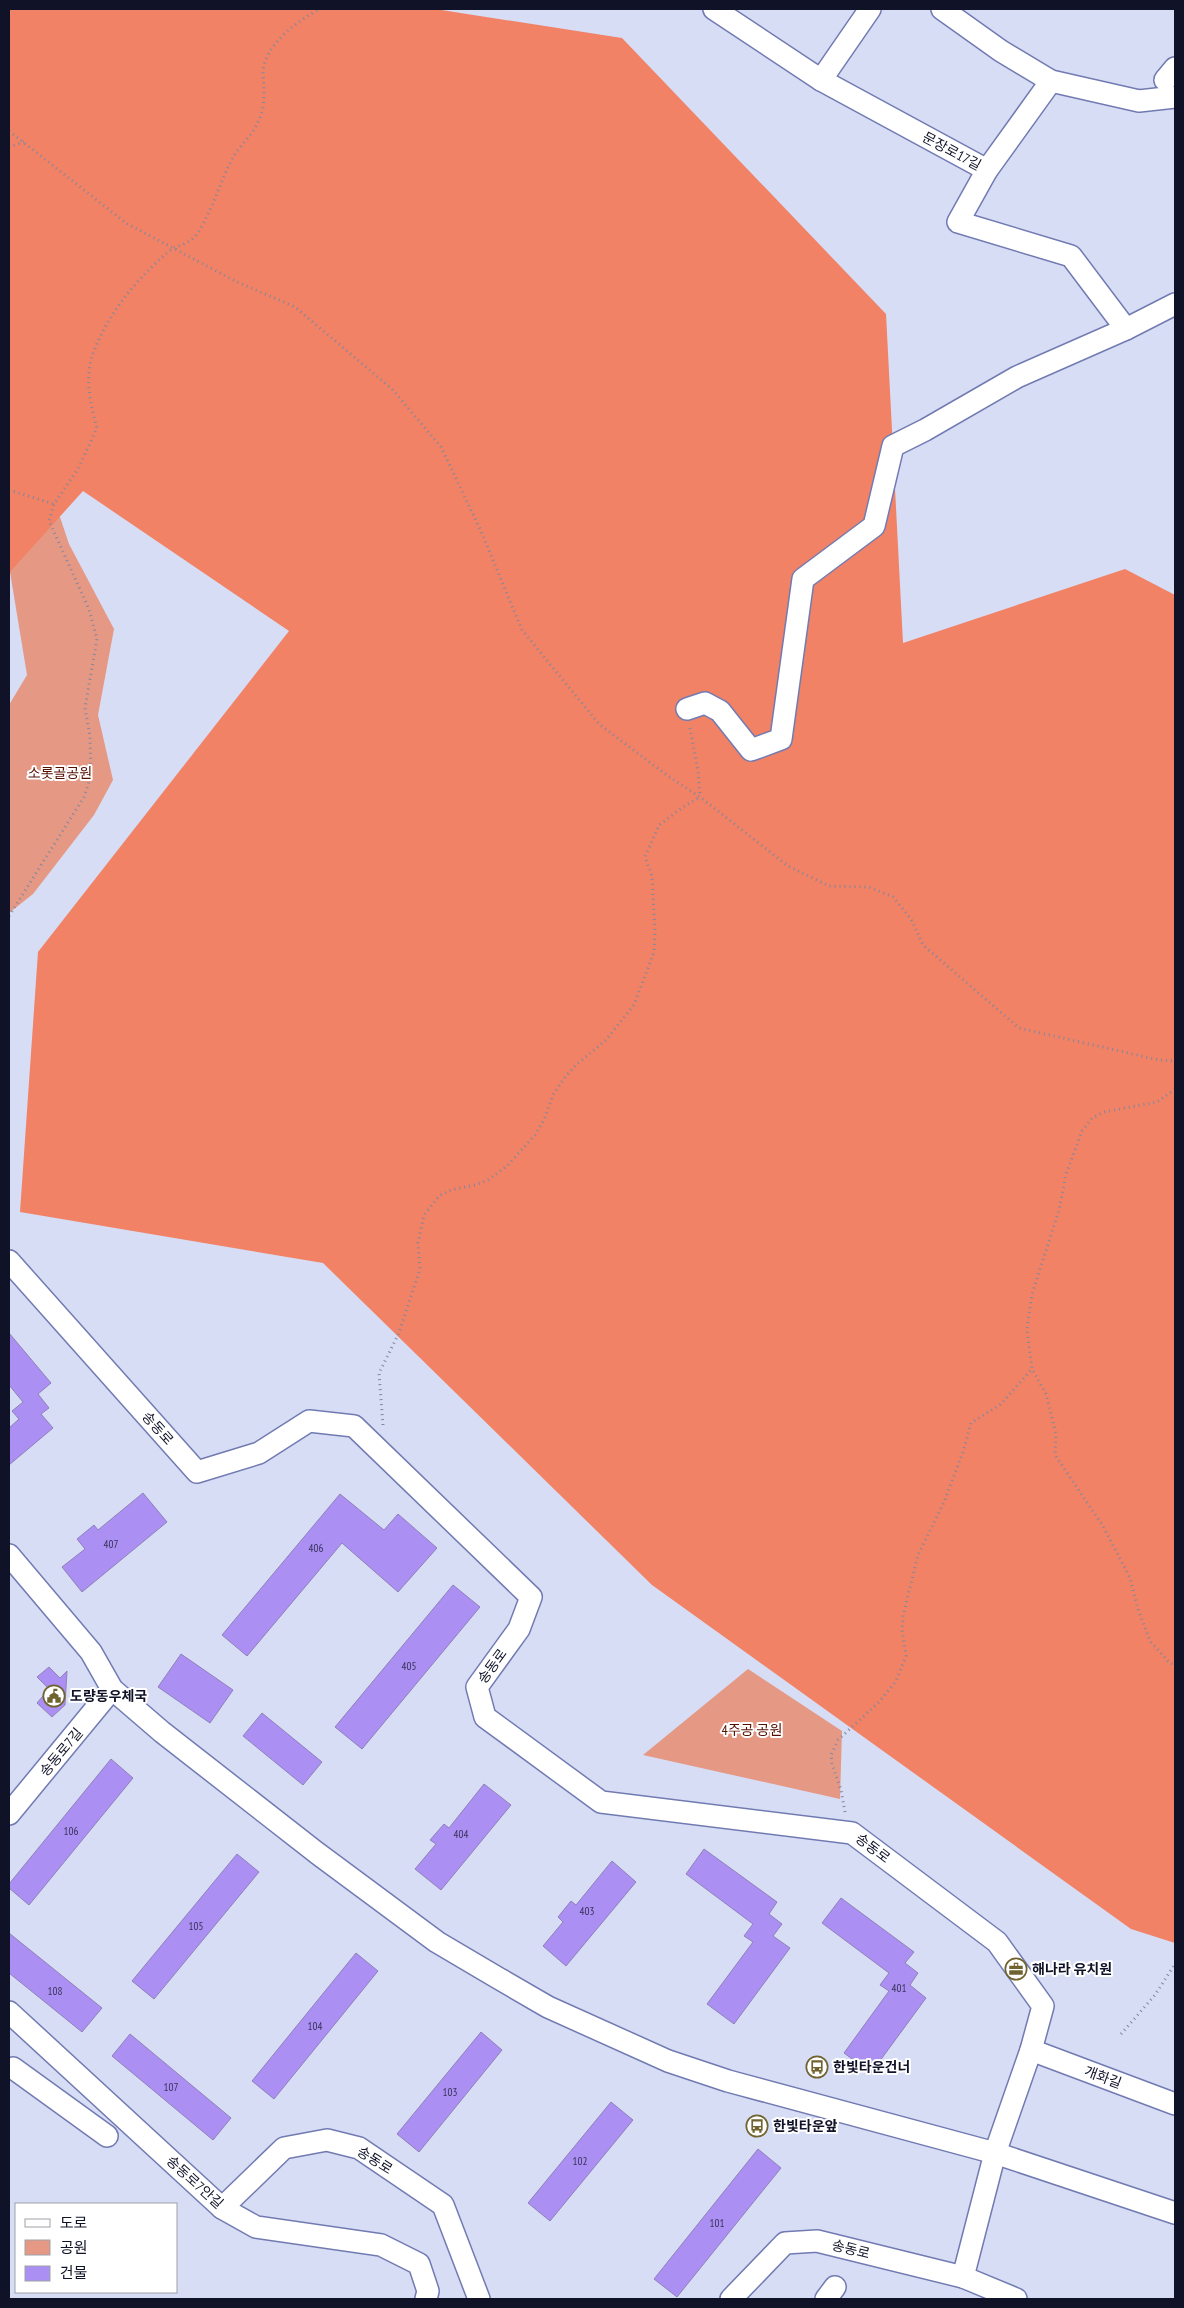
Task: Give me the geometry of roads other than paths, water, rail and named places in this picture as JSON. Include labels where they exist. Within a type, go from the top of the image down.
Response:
[{"type":"street","name":"문장로17길","points":[[714,9],[821,80],[987,170],[1051,81]]},
{"type":"street","points":[[821,80],[870,9]]},
{"type":"street","points":[[942,9],[1000,51],[1051,81],[1139,101],[1172,82]]},
{"type":"street","points":[[987,170],[958,222],[1072,256],[1126,329]]},
{"type":"street","points":[[687,709],[705,703],[720,712],[750,750],[780,739],[803,579],[874,526],[893,446],[925,430],[1016,377],[1126,329],[1175,304]]},
{"type":"street","name":"송동로","points":[[9,1261],[197,1472],[259,1453],[309,1421],[354,1426],[531,1597],[519,1629],[477,1687],[485,1718],[601,1802],[852,1833],[997,1942],[1043,2006],[1031,2050],[995,2153],[963,2277]]},
{"type":"street","points":[[9,1554],[91,1652],[112,1689],[162,1732],[309,1847],[437,1942],[548,2007],[668,2061],[702,2073],[995,2153],[1175,2213]]},
{"type":"street","name":"송동로7길","points":[[9,1814],[112,1689]]},
{"type":"street","name":"송동로7안길","points":[[9,2012],[222,2208],[256,2227],[382,2245],[419,2264],[428,2291],[426,2299]]},
{"type":"street","name":"개화길","points":[[1031,2050],[1175,2104]]},
{"type":"street","points":[[10,2066],[107,2136]]},
{"type":"street","name":"송동로","points":[[222,2208],[284,2148],[327,2140],[359,2148],[443,2206],[479,2299]]},
{"type":"street","name":"송동로","points":[[731,2299],[785,2243],[817,2241],[963,2277],[1016,2299]]},
{"type":"place","name":"도량동우체국","points":[[54,1696]]},
{"type":"place","name":"해나라 유치원","points":[[1016,1969]]},
{"type":"place","name":"한빛타운건너","points":[[817,2067]]},
{"type":"place","name":"한빛타운앞","points":[[757,2126]]},
{"type":"park label","name":"소롯골공원","points":[[60,773]]},
{"type":"park label","name":"4주공 공원","points":[[752,1730]]}]
